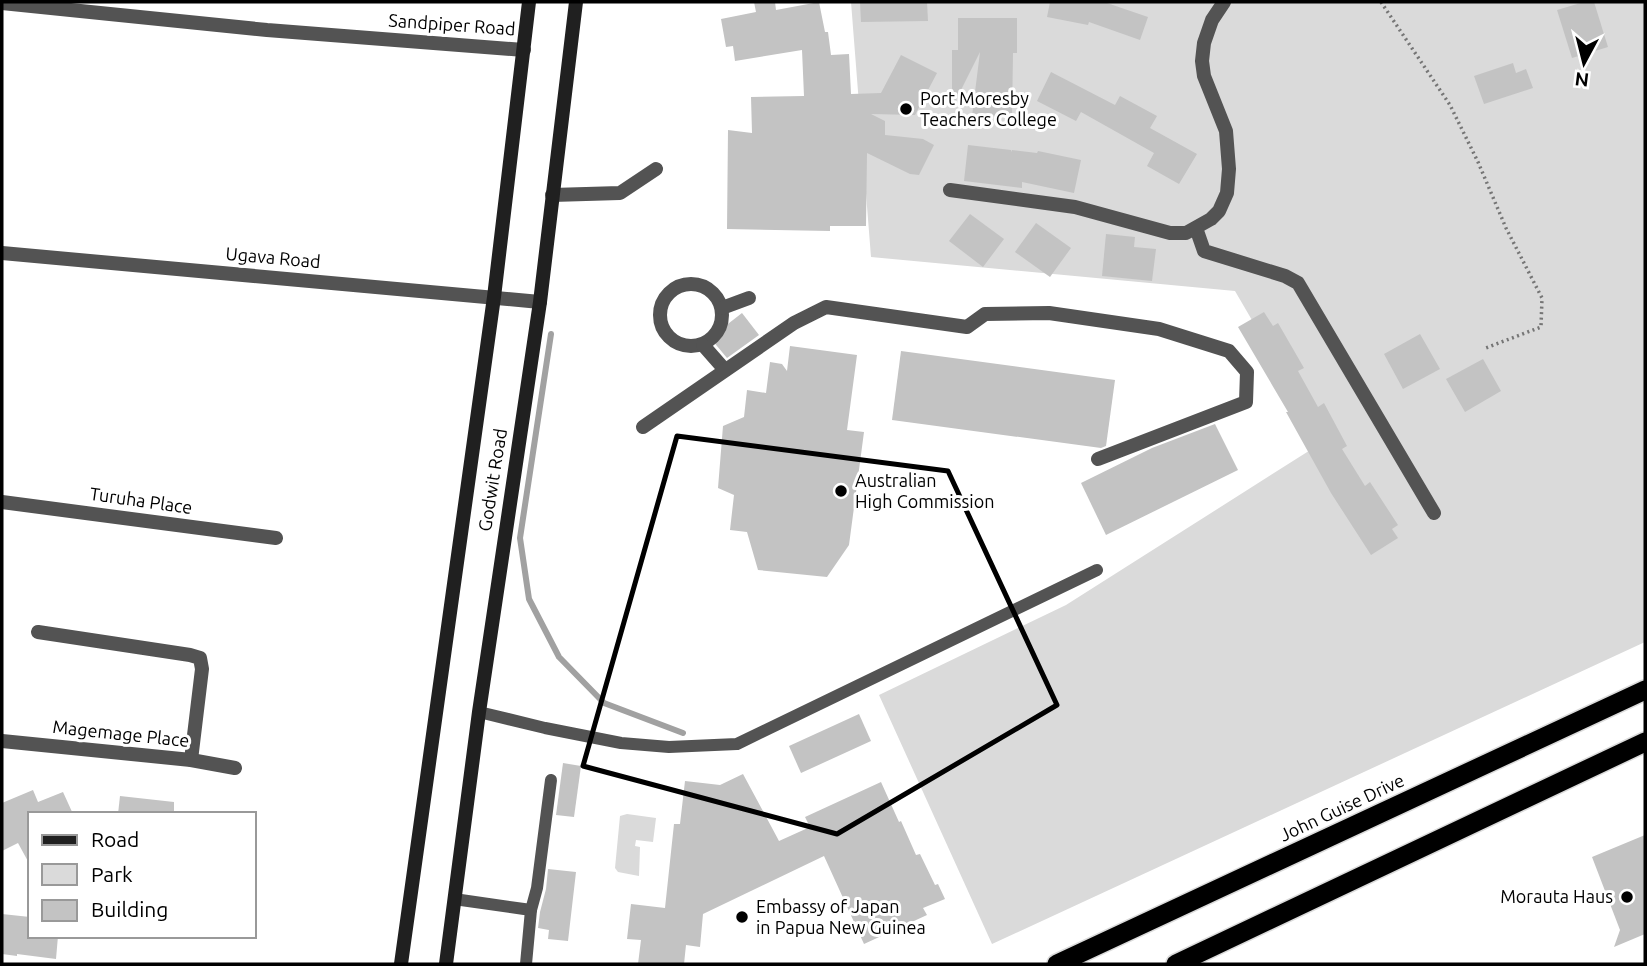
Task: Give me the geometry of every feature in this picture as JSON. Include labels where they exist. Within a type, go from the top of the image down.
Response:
[{"type":"highway","name":"John Guise Drive","points":[[1057,964],[1645,690]]},
{"type":"highway","points":[[1176,964],[1645,741]]},
{"type":"main road","name":"Godwit Road","points":[[401,964],[494,297],[530,2]]},
{"type":"main road","name":"Godwit Road","points":[[446,964],[478,712],[540,302],[576,2]]},
{"type":"street","points":[[950,190],[1075,207],[1170,233],[1186,233],[1211,219],[1219,211],[1227,193],[1226,131],[1204,76],[1202,61],[1204,43],[1212,20],[1224,2]]},
{"type":"street","name":"Sandpiper Road","points":[[2,4],[26,4],[267,30],[524,50]]},
{"type":"street","points":[[552,195],[620,193],[656,169]]},
{"type":"street","points":[[1196,228],[1205,251],[1285,276],[1298,283],[1434,513]]},
{"type":"street","name":"Ugava Road","points":[[2,253],[540,302]]},
{"type":"street","points":[[692,284],[702,286],[718,298],[722,308],[721,325],[711,340],[703,345],[695,347],[678,344],[665,333],[659,316],[665,297],[672,290],[692,284]]},
{"type":"street","points":[[722,308],[749,298]]},
{"type":"street","points":[[643,427],[794,323],[826,307],[967,327],[985,314],[1049,313],[1159,329],[1228,351],[1247,372],[1246,402],[1098,459]]},
{"type":"street","points":[[703,345],[725,370]]},
{"type":"street","name":"Turuha Place","points":[[2,502],[275,538]]},
{"type":"street","points":[[38,632],[200,658],[202,669],[191,760]]},
{"type":"street","name":"Magemage Place","points":[[2,741],[191,760],[235,768]]},
{"type":"lane","points":[[478,712],[621,743],[669,747],[737,744],[1097,570]]},
{"type":"lane","points":[[526,964],[531,910],[537,888],[551,780]]},
{"type":"lane","points":[[454,899],[531,910]]},
{"type":"path","points":[[1381,2],[1450,105],[1506,228],[1542,298],[1541,327],[1483,349]]},
{"type":"highlighted area","points":[[677,436],[948,471],[1057,705],[837,834],[583,766]]},
{"type":"green space","points":[[851,2],[1645,2],[1645,642],[992,944],[879,695],[1066,605],[1323,442],[1235,291],[871,257]]},
{"type":"green space","points":[[627,814],[656,818],[653,842],[636,840],[635,846],[640,847],[639,876],[618,872],[615,868],[620,816]]},
{"type":"building","points":[[754,2],[775,2],[776,10],[819,2],[825,32],[828,32],[831,55],[849,54],[851,94],[881,93],[901,55],[937,73],[915,115],[871,114],[885,121],[885,135],[923,139],[934,145],[919,175],[910,174],[867,153],[866,226],[830,226],[830,231],[727,229],[728,130],[752,133],[751,97],[804,96],[802,50],[735,61],[733,46],[726,47],[721,19],[756,12]]},
{"type":"building","points":[[860,2],[927,2],[928,21],[861,22]]},
{"type":"building","points":[[1050,2],[1104,2],[1148,17],[1140,40],[1089,22],[1088,25],[1047,17]]},
{"type":"building","points":[[1584,2],[1594,2],[1608,47],[1572,58],[1557,10]]},
{"type":"building","points":[[958,18],[1017,18],[1017,53],[1013,53],[1012,117],[972,116],[980,52],[952,108],[952,50],[958,50]]},
{"type":"building","points":[[1513,63],[1516,73],[1526,69],[1533,88],[1484,104],[1474,76]]},
{"type":"building","points":[[1051,72],[1115,105],[1120,96],[1157,116],[1150,128],[1197,154],[1179,184],[1147,166],[1154,153],[1081,112],[1076,121],[1037,101]]},
{"type":"building","points":[[968,145],[1011,152],[1038,151],[1081,160],[1074,193],[1022,182],[1022,188],[964,181]]},
{"type":"building","points":[[970,214],[1004,239],[983,267],[949,241]]},
{"type":"building","points":[[1036,223],[1071,248],[1050,277],[1015,252]]},
{"type":"building","points":[[1106,234],[1135,237],[1134,247],[1156,249],[1152,281],[1102,276]]},
{"type":"building","points":[[1264,312],[1273,326],[1278,323],[1304,368],[1298,371],[1318,407],[1324,403],[1347,446],[1342,449],[1365,486],[1370,482],[1398,525],[1392,529],[1398,538],[1371,555],[1331,493],[1238,327]]},
{"type":"building","points":[[742,313],[759,335],[727,358],[712,340]]},
{"type":"building","points":[[1420,334],[1440,369],[1403,389],[1384,354]]},
{"type":"building","points":[[790,346],[857,355],[847,430],[864,432],[849,545],[827,577],[758,570],[747,532],[730,530],[734,495],[718,488],[723,426],[744,417],[747,390],[766,393],[770,362],[782,364],[787,371]]},
{"type":"building","points":[[901,351],[1115,380],[1106,446],[1101,448],[892,420]]},
{"type":"building","points":[[1483,359],[1501,391],[1465,412],[1446,379]]},
{"type":"building","points":[[1215,424],[1238,470],[1106,535],[1081,483],[1152,448]]},
{"type":"building","points":[[859,714],[871,741],[801,773],[789,746]]},
{"type":"building","points":[[563,763],[581,766],[574,817],[556,815]]},
{"type":"building","points":[[743,774],[779,841],[810,827],[805,817],[881,782],[916,855],[920,854],[945,899],[923,908],[927,915],[864,944],[824,856],[703,914],[700,947],[686,945],[684,964],[638,964],[641,940],[627,939],[631,904],[665,908],[674,824],[680,824],[685,781],[720,785]]},
{"type":"building","points":[[33,790],[38,802],[63,792],[72,812],[28,812],[28,861],[18,843],[2,851],[2,803]]},
{"type":"building","points":[[120,796],[174,802],[174,812],[118,812]]},
{"type":"building","name":"Morauta Haus","points":[[1645,835],[1645,934],[1614,947],[1620,930],[1592,857]]},
{"type":"building","points":[[548,869],[576,872],[568,941],[548,939],[549,930],[538,928]]},
{"type":"building","points":[[2,914],[28,917],[28,938],[58,938],[56,959],[2,954]]},
{"type":"waterway","points":[[551,334],[520,538],[529,599],[559,657],[604,703],[683,733]]},
{"type":"place","name":"Port Moresby Teachers College","points":[[906,109]]},
{"type":"place","name":"Australian High Commission","points":[[841,491]]},
{"type":"place","name":"Morauta Haus","points":[[1627,897]]},
{"type":"place","name":"Embassy of Japan in Papua New Guinea","points":[[742,917]]}]
